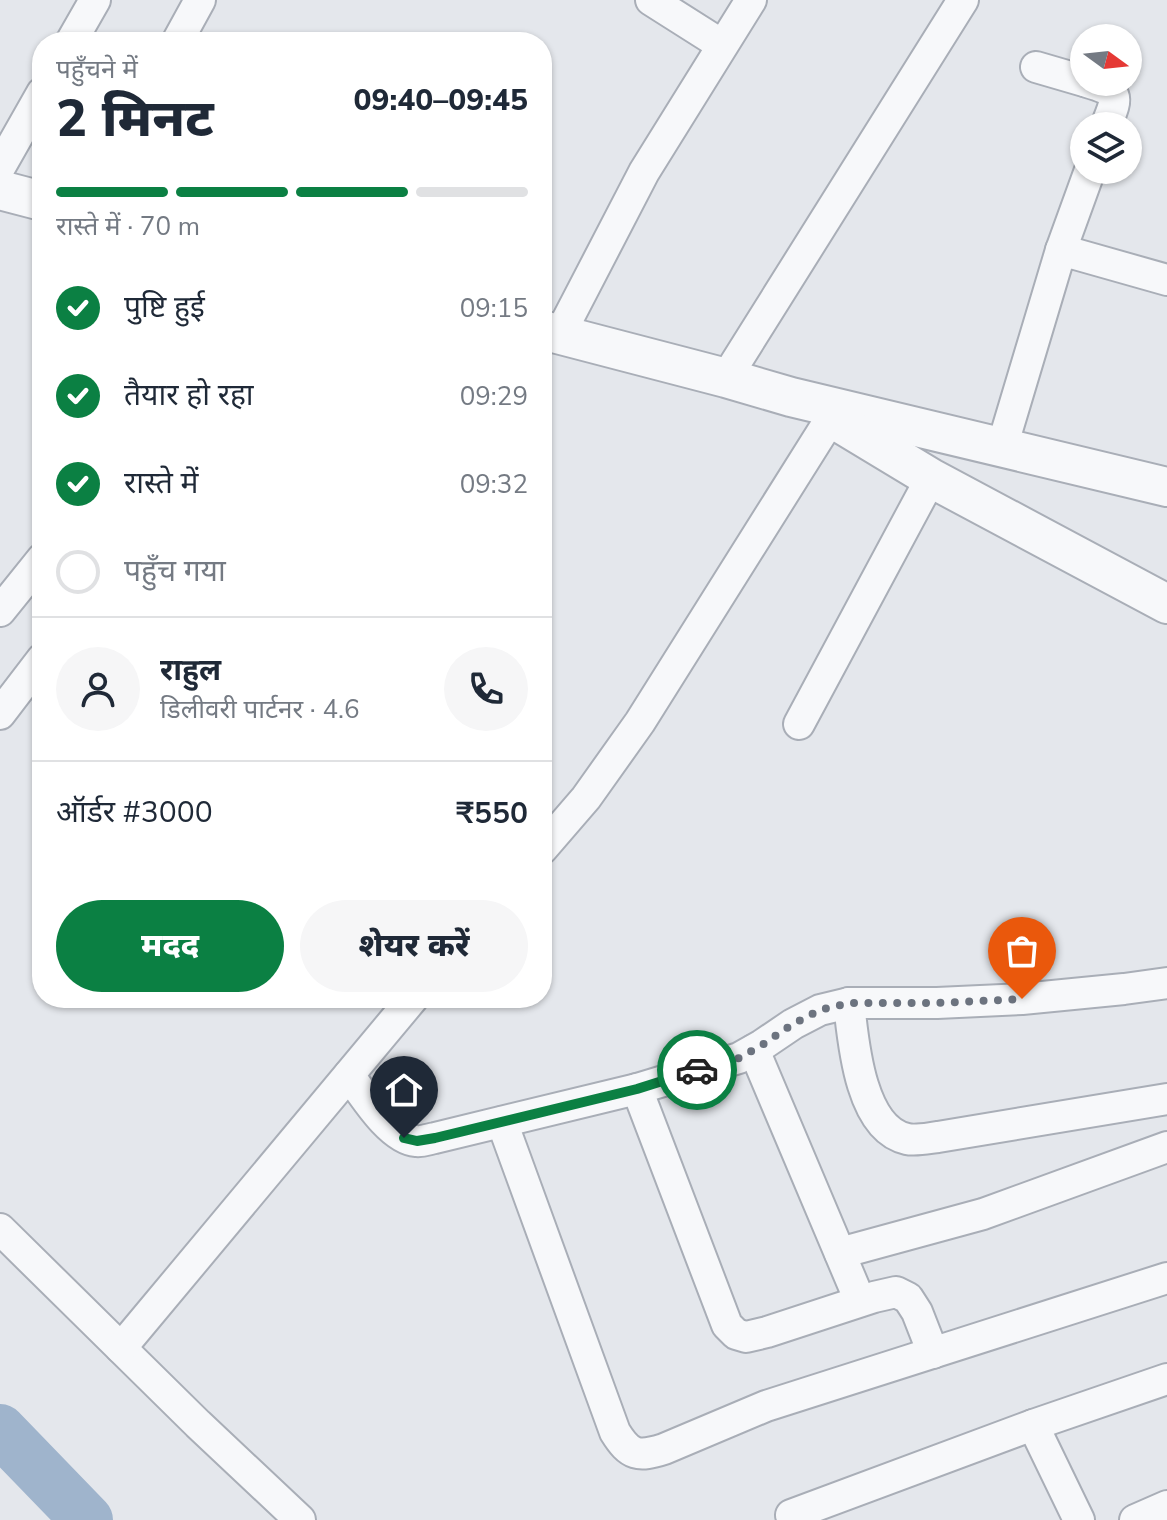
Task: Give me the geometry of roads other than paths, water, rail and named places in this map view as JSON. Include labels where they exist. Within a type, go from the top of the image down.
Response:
[{"type":"street","points":[[182,32],[200,0]]},
{"type":"street","points":[[651,0],[722,45]]},
{"type":"street","points":[[552,330],[644,172],[751,0]]},
{"type":"street","points":[[726,378],[963,0]]},
{"type":"street","points":[[74,32],[84,3]]},
{"type":"street","points":[[1036,67],[1070,77]]},
{"type":"street","points":[[0,167],[32,111]]},
{"type":"street","points":[[1002,447],[1061,250],[1085,184]]},
{"type":"street","points":[[0,190],[32,198]]},
{"type":"street","points":[[1061,250],[1167,280]]},
{"type":"street","points":[[552,332],[791,397],[1167,487]]},
{"type":"street","points":[[791,397],[931,478],[1167,604]]},
{"type":"street","points":[[552,837],[586,798],[640,722],[831,418]]},
{"type":"street","points":[[799,724],[931,478]]},
{"type":"street","points":[[0,611],[32,571]]},
{"type":"street","points":[[0,714],[9,683],[32,666]]},
{"type":"street","points":[[349,1075],[388,1125],[404,1138],[417,1141],[637,1089],[739,1058],[820,1010],[849,1003],[1022,999],[1167,983]]},
{"type":"street","points":[[849,1003],[854,1056],[869,1099],[881,1123],[894,1134],[908,1139],[938,1137],[1167,1099]]},
{"type":"street","points":[[121,1348],[405,1008]]},
{"type":"street","points":[[754,1050],[860,1301]]},
{"type":"street","points":[[637,1089],[727,1325],[736,1334],[746,1337],[767,1332],[896,1292],[908,1298],[917,1312],[933,1353]]},
{"type":"street","points":[[502,1122],[615,1432],[624,1447],[633,1453],[647,1454],[664,1449],[766,1406],[1167,1278]]},
{"type":"street","points":[[840,1253],[983,1214],[1167,1147]]},
{"type":"street","points":[[0,1229],[300,1520]]},
{"type":"street","points":[[791,1515],[1167,1379]]},
{"type":"street","points":[[1033,1425],[1079,1520]]},
{"type":"street","points":[[1135,1520],[1167,1506]]},
{"type":"waterway","points":[[0,1430],[87,1520]]}]
